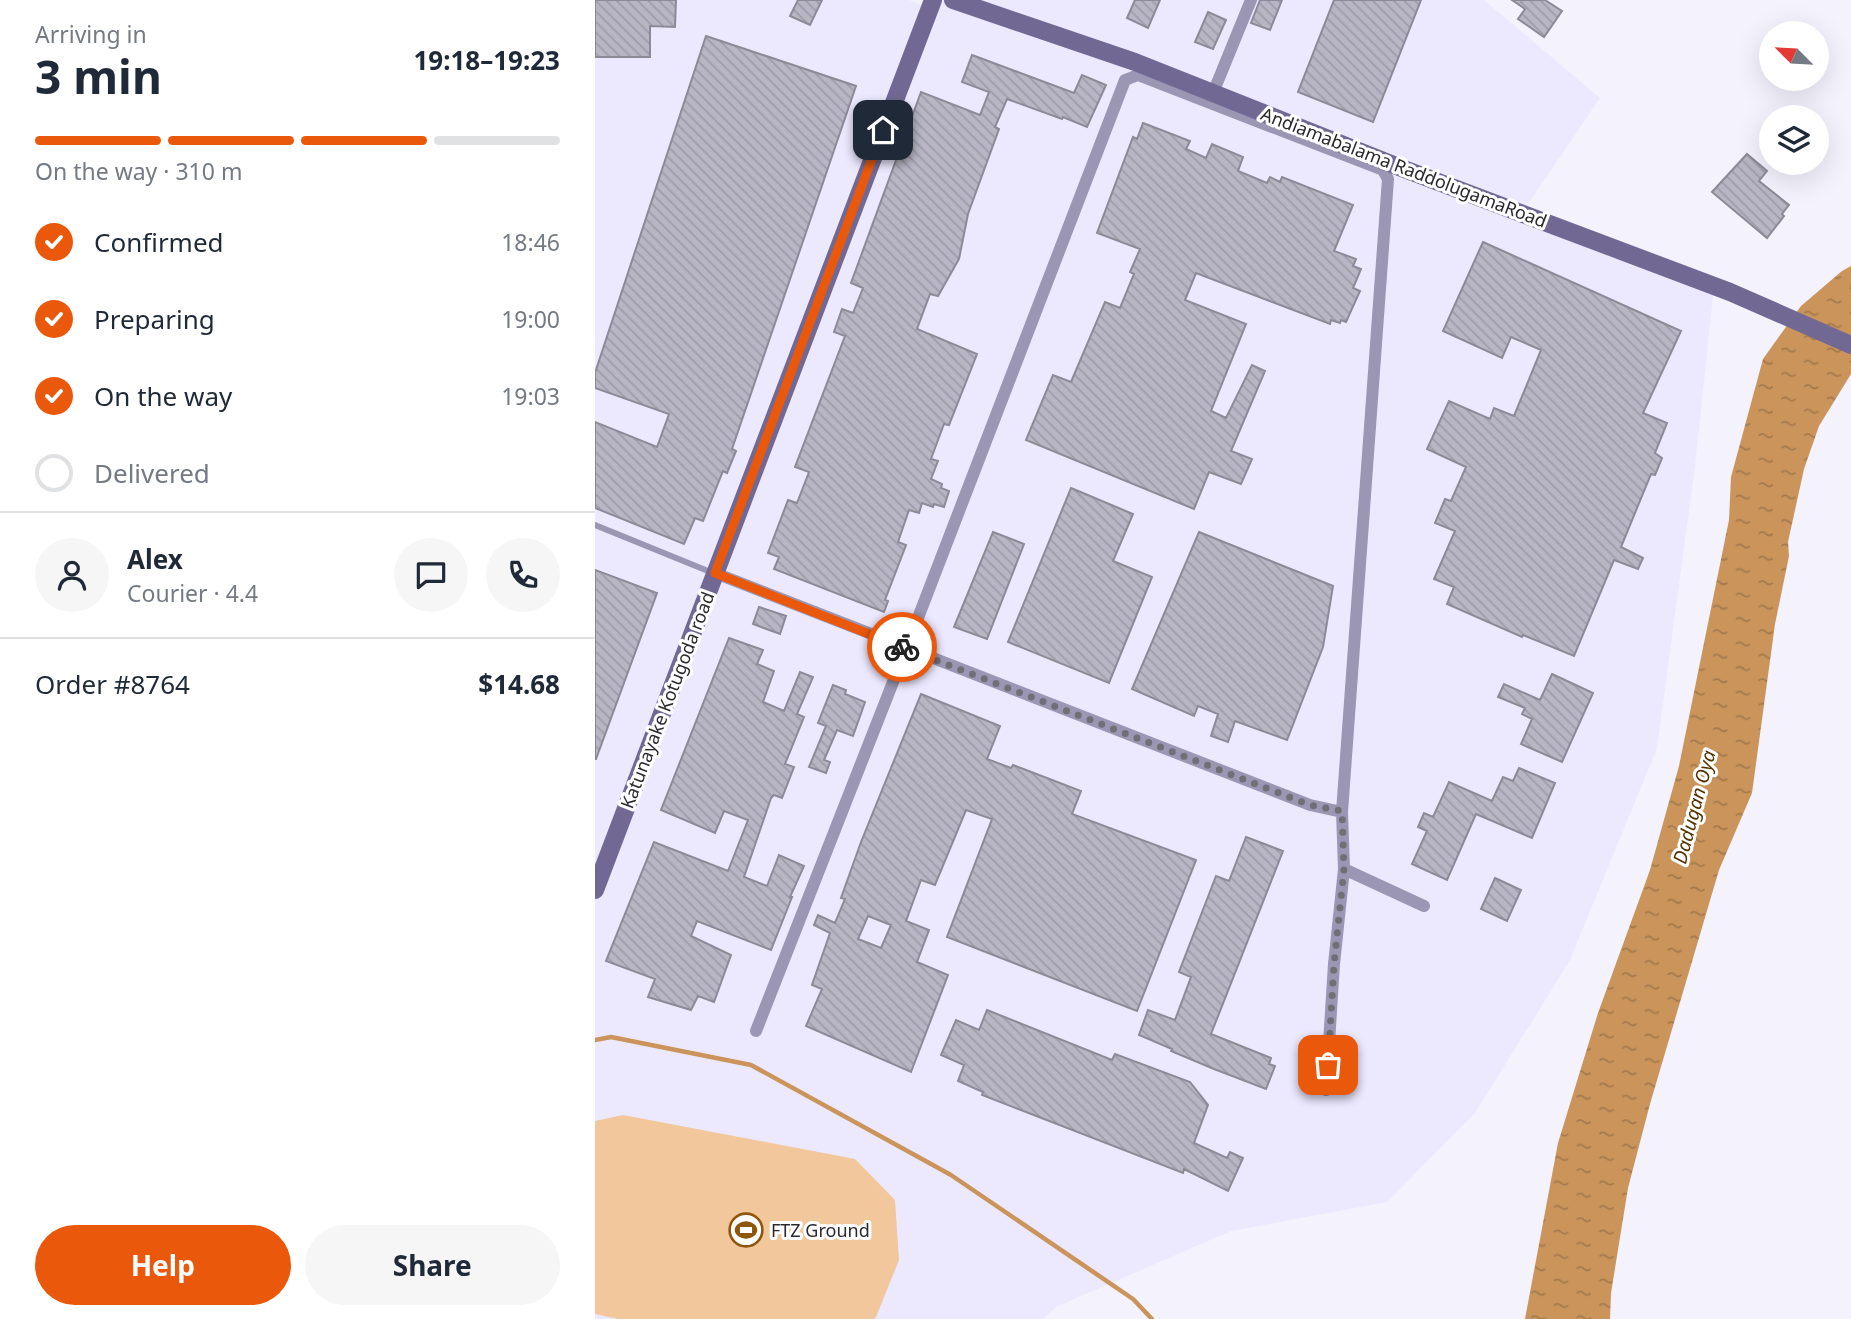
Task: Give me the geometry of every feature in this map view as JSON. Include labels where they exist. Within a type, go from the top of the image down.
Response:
[{"type":"street","name":"Katunayake Kotugoda road","points":[[595,890],[933,0]]},
{"type":"street","name":"Andiamabalama RaddolugamaRoad","points":[[953,0],[1135,62],[1394,165],[1730,292],[1851,345]]},
{"type":"street","points":[[1213,93],[1251,0]]},
{"type":"street","points":[[756,1031],[1125,80],[1137,75],[1383,170],[1388,179],[1342,811],[1344,869],[1334,964],[1326,1090]]},
{"type":"street","points":[[715,573],[1310,805],[1342,811]]},
{"type":"street","points":[[1344,869],[1425,906]]},
{"type":"lane","points":[[595,525],[715,573]]},
{"type":"shaded area","points":[[595,0],[909,0],[937,10],[941,0],[1484,0],[1600,98],[1522,213],[1713,296],[1695,466],[1657,748],[1570,960],[1475,1113],[1387,1202],[1231,1231],[1056,1307],[1043,1319],[595,1319]]},
{"type":"shaded area","name":"FTZ Ground","points":[[623,1115],[855,1159],[895,1200],[899,1260],[876,1317],[618,1319],[595,1314],[595,1121]]},
{"type":"water","name":"Dadugan Oya","points":[[1851,266],[1851,374],[1819,426],[1804,469],[1788,542],[1789,556],[1775,624],[1752,793],[1719,870],[1650,1104],[1628,1188],[1611,1293],[1610,1319],[1525,1319],[1558,1143],[1598,1013],[1650,870],[1679,766],[1729,520],[1731,477],[1763,359],[1801,306]]},
{"type":"building","points":[[595,0],[676,0],[675,27],[650,26],[650,57],[595,57]]},
{"type":"building","points":[[798,0],[822,0],[810,25],[790,16]]},
{"type":"building","points":[[1135,0],[1160,0],[1148,28],[1127,18]]},
{"type":"building","points":[[1260,0],[1282,0],[1270,30],[1251,23]]},
{"type":"building","points":[[1334,0],[1421,0],[1373,122],[1298,92]]},
{"type":"building","points":[[1512,0],[1545,0],[1562,11],[1544,37],[1518,19],[1525,9]]},
{"type":"building","points":[[1208,12],[1226,20],[1213,49],[1195,42]]},
{"type":"building","points":[[706,36],[856,86],[732,449],[736,451],[727,473],[723,471],[703,521],[695,518],[684,544],[595,508],[595,422],[657,447],[669,414],[595,388],[595,373]]},
{"type":"building","points":[[972,55],[1074,93],[1082,75],[1106,85],[1087,127],[1007,99],[995,127],[999,129],[968,214],[959,259],[938,296],[930,294],[917,329],[977,354],[949,425],[944,424],[931,459],[938,461],[931,479],[949,491],[944,507],[922,503],[919,513],[909,510],[898,542],[906,545],[885,600],[888,601],[884,612],[774,569],[779,557],[768,553],[788,500],[797,503],[809,472],[795,467],[845,336],[834,332],[842,309],[853,313],[863,288],[851,283],[921,92],[980,115],[989,92],[962,82]]},
{"type":"building","points":[[1143,123],[1190,141],[1186,149],[1206,158],[1212,144],[1243,157],[1238,171],[1267,183],[1270,177],[1280,182],[1282,177],[1353,205],[1334,251],[1356,259],[1353,266],[1361,269],[1353,288],[1360,291],[1346,322],[1331,320],[1330,324],[1196,273],[1185,300],[1246,324],[1211,411],[1226,418],[1252,365],[1265,371],[1231,451],[1252,459],[1241,484],[1209,472],[1194,509],[1026,440],[1053,375],[1071,382],[1105,302],[1120,308],[1134,274],[1130,272],[1140,249],[1097,233],[1133,137],[1137,139]]},
{"type":"building","points":[[1747,154],[1759,164],[1759,175],[1764,175],[1759,181],[1789,205],[1767,238],[1712,192]]},
{"type":"building","points":[[1483,242],[1681,331],[1643,413],[1667,423],[1655,453],[1662,458],[1655,475],[1651,474],[1621,547],[1643,558],[1638,569],[1614,560],[1574,656],[1523,635],[1522,637],[1447,604],[1454,587],[1434,579],[1455,531],[1435,523],[1445,499],[1451,501],[1466,467],[1427,449],[1449,401],[1490,419],[1494,408],[1514,416],[1541,350],[1511,337],[1502,358],[1443,331]]},
{"type":"building","points":[[1071,488],[1133,514],[1113,561],[1152,577],[1109,683],[1008,642]]},
{"type":"building","points":[[993,532],[1024,544],[987,639],[954,627]]},
{"type":"building","points":[[1199,532],[1333,586],[1323,647],[1287,740],[1235,721],[1228,742],[1211,736],[1218,714],[1198,706],[1194,716],[1132,689]]},
{"type":"building","points":[[595,570],[657,593],[596,759],[595,759]]},
{"type":"building","points":[[759,607],[786,616],[780,634],[753,624]]},
{"type":"building","points":[[729,638],[763,650],[757,664],[774,671],[763,702],[784,711],[800,672],[813,677],[797,714],[804,717],[785,764],[794,767],[782,798],[774,795],[771,798],[744,877],[767,886],[779,855],[804,866],[771,950],[697,921],[691,936],[731,955],[714,1002],[698,996],[691,1010],[648,997],[655,979],[606,961],[654,842],[728,871],[748,820],[724,811],[715,833],[661,810]]},
{"type":"building","points":[[1552,674],[1593,693],[1562,762],[1521,744],[1532,719],[1522,714],[1525,708],[1498,697],[1504,684],[1540,700]]},
{"type":"building","points":[[833,685],[846,690],[845,694],[865,702],[853,736],[837,730],[824,760],[830,762],[826,773],[809,767],[826,726],[818,723]]},
{"type":"building","points":[[921,694],[1000,726],[987,759],[1011,768],[1013,765],[1081,791],[1072,814],[1196,860],[1137,1011],[947,937],[992,819],[966,810],[935,885],[921,880],[906,921],[929,930],[917,962],[948,975],[911,1072],[806,1026],[822,989],[812,985],[830,933],[814,925],[818,915],[835,923],[845,899],[841,898]],"holes":[[[868,916],[891,925],[881,948],[858,939]]]},
{"type":"building","points":[[1519,768],[1555,783],[1532,838],[1476,814],[1447,880],[1412,864],[1427,831],[1418,827],[1424,813],[1433,817],[1449,782],[1492,801],[1503,777],[1513,781]]},
{"type":"building","points":[[1246,837],[1283,851],[1211,1034],[1271,1058],[1269,1064],[1275,1066],[1266,1089],[1171,1051],[1172,1049],[1139,1035],[1148,1010],[1175,1020],[1191,977],[1179,972],[1216,876],[1229,881]]},
{"type":"building","points":[[1495,878],[1521,890],[1507,921],[1481,909]]},
{"type":"building","points":[[987,1010],[1112,1060],[1115,1054],[1190,1082],[1208,1105],[1194,1143],[1227,1158],[1230,1152],[1243,1158],[1228,1191],[1184,1169],[1183,1173],[982,1095],[983,1092],[958,1081],[964,1065],[941,1055],[956,1020],[979,1030]]},
{"type":"waterway","points":[[595,1040],[611,1037],[751,1065],[951,1175],[1133,1299],[1152,1319]]},
{"type":"way so far","points":[[902,647],[1310,805],[1342,811],[1344,869],[1334,964],[1328,1065]]},
{"type":"place","name":"FTZ Ground","points":[[746,1230]]},
{"type":"route","points":[[883,130],[715,573],[902,647]]}]
